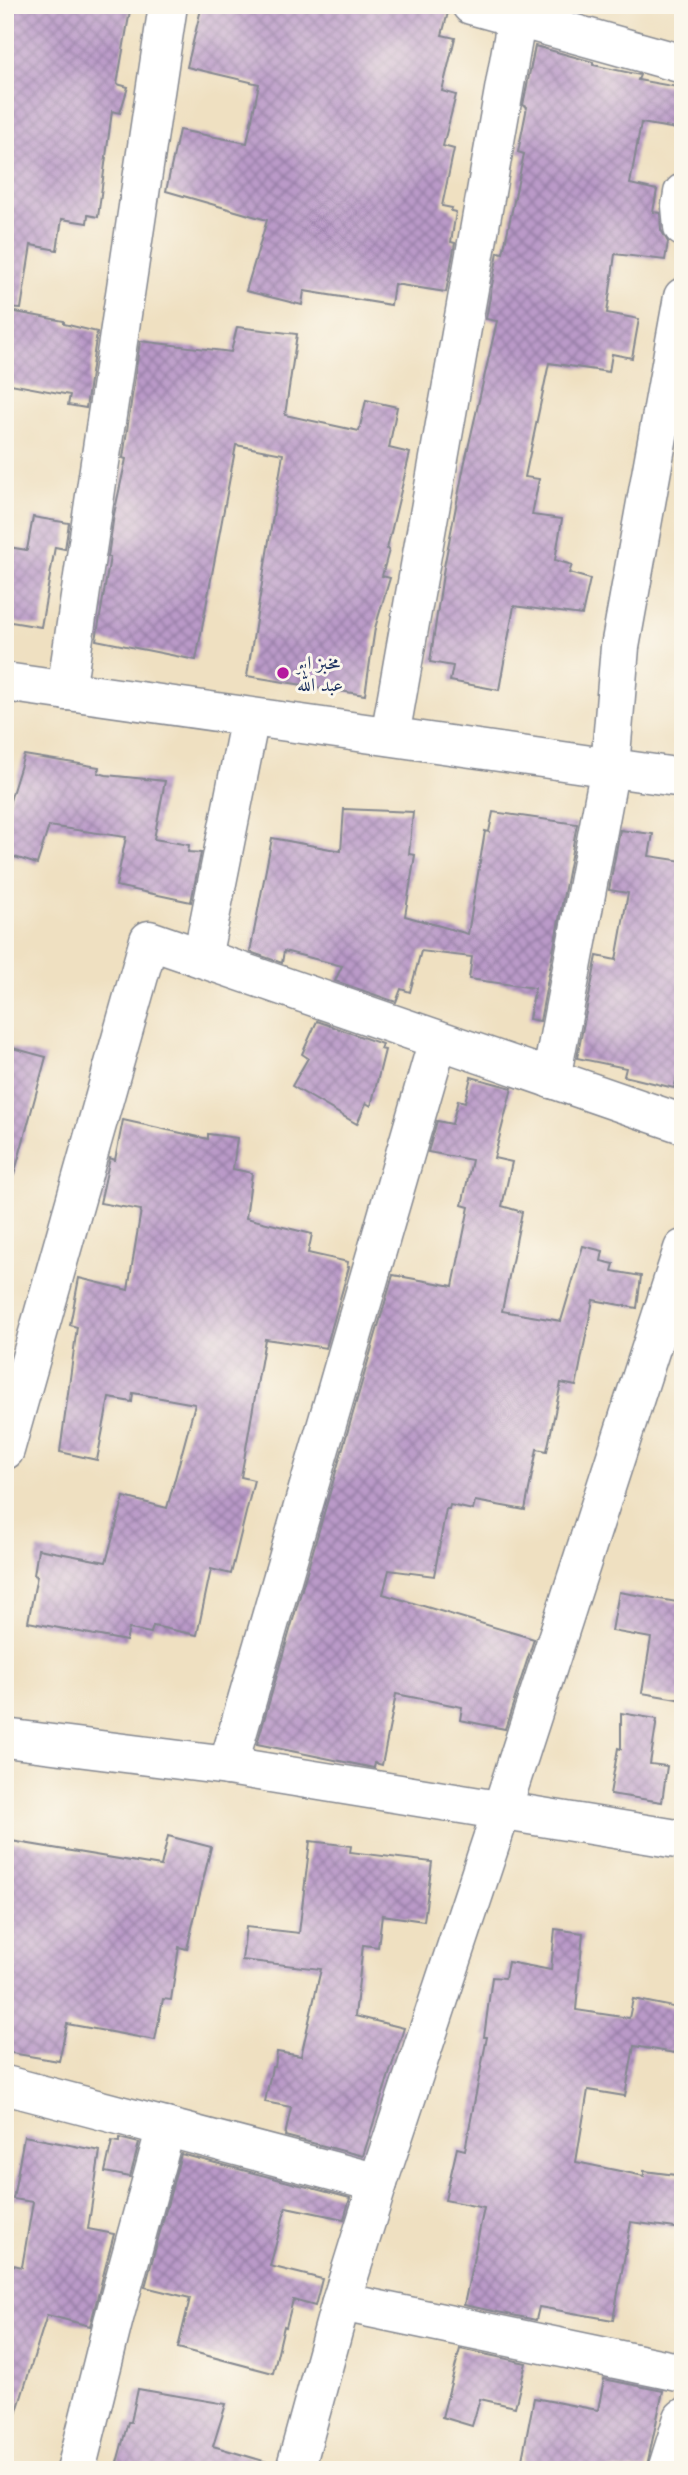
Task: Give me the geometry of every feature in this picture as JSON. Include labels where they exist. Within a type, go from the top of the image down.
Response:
[{"type":"street","points":[[66,691],[168,5]]},
{"type":"street","points":[[471,5],[518,12],[683,64]]},
{"type":"street","points":[[390,736],[518,12]]},
{"type":"street","points":[[683,193],[683,227]]},
{"type":"street","points":[[551,1079],[610,767],[621,647],[683,297]]},
{"type":"street","points":[[5,682],[683,778]]},
{"type":"street","points":[[202,958],[250,717]]},
{"type":"street","points":[[5,1450],[149,940],[683,1124]]},
{"type":"street","points":[[228,1766],[438,1040]]},
{"type":"street","points":[[295,2470],[341,2302],[378,2183],[683,1249]]},
{"type":"street","points":[[5,1738],[228,1766],[683,1840]]},
{"type":"street","points":[[5,2085],[378,2183]]},
{"type":"street","points":[[76,2470],[166,2127]]},
{"type":"street","points":[[341,2302],[683,2373]]},
{"type":"street","points":[[667,2470],[683,2418]]},
{"type":"building","points":[[5,5],[131,5],[117,84],[128,87],[120,113],[112,111],[98,217],[88,215],[87,223],[62,219],[57,250],[31,245],[21,309],[5,308]]},
{"type":"building","points":[[202,5],[450,5],[442,35],[455,38],[442,91],[456,95],[443,146],[454,149],[442,206],[452,208],[451,211],[456,212],[451,242],[455,243],[446,292],[394,284],[391,305],[304,291],[302,305],[246,291],[267,220],[166,191],[179,130],[247,143],[259,84],[187,67]]},
{"type":"building","points":[[535,46],[593,62],[593,65],[640,75],[638,80],[683,88],[683,130],[641,123],[630,184],[657,190],[653,212],[660,213],[661,230],[668,242],[665,260],[615,254],[607,313],[639,319],[632,358],[612,354],[609,372],[549,363],[525,477],[539,479],[532,515],[562,519],[555,560],[572,565],[569,573],[590,579],[582,615],[514,606],[499,690],[450,681],[453,666],[430,662],[444,567],[497,321],[486,319],[498,252],[503,253],[524,154],[518,152],[527,107],[523,105]]},
{"type":"building","points":[[5,310],[64,321],[64,324],[97,332],[86,408],[68,405],[70,395],[5,383]]},
{"type":"building","points":[[237,327],[297,334],[285,415],[359,431],[366,400],[397,407],[389,448],[410,453],[387,549],[389,550],[382,576],[390,578],[375,628],[365,695],[247,676],[283,454],[236,445],[196,660],[96,640],[110,557],[114,514],[126,459],[123,458],[140,341],[231,352]]},
{"type":"building","points":[[33,517],[69,523],[65,549],[55,547],[41,627],[5,621],[5,562],[8,547],[27,550]]},
{"type":"building","points":[[24,755],[99,767],[98,773],[106,775],[165,781],[154,839],[189,845],[188,852],[201,853],[191,902],[116,886],[126,837],[49,826],[37,864],[5,854],[5,817]]},
{"type":"building","points":[[344,809],[413,812],[409,854],[415,855],[405,916],[468,934],[485,831],[489,832],[493,812],[577,824],[540,1021],[529,1019],[535,988],[469,979],[472,957],[421,951],[410,992],[401,989],[396,1002],[335,981],[342,966],[284,951],[282,963],[250,952],[272,838],[341,851]]},
{"type":"building","points":[[620,830],[653,834],[649,856],[683,861],[683,1055],[674,1088],[624,1076],[626,1068],[577,1058],[597,956],[616,960],[628,893],[609,890]]},
{"type":"building","points":[[317,1021],[382,1044],[380,1049],[385,1050],[371,1106],[366,1103],[357,1124],[292,1086],[308,1058],[302,1054]]},
{"type":"building","points":[[5,1046],[46,1057],[14,1175],[5,1173]]},
{"type":"building","points":[[471,1077],[512,1088],[494,1158],[512,1162],[502,1206],[522,1212],[502,1311],[561,1321],[583,1246],[603,1251],[601,1261],[614,1264],[612,1271],[641,1276],[637,1308],[593,1300],[576,1386],[561,1383],[547,1451],[537,1449],[525,1510],[475,1501],[473,1510],[450,1505],[449,1509],[446,1509],[434,1576],[389,1570],[383,1594],[534,1639],[505,1729],[460,1720],[462,1707],[396,1694],[382,1765],[375,1763],[374,1768],[257,1744],[393,1275],[453,1286],[469,1207],[462,1205],[472,1160],[428,1152],[437,1121],[452,1124],[458,1100],[465,1102]]},
{"type":"building","points":[[123,1120],[208,1139],[208,1134],[237,1138],[233,1169],[252,1173],[246,1218],[312,1234],[308,1253],[348,1262],[349,1267],[326,1348],[265,1339],[241,1477],[254,1480],[231,1574],[211,1569],[197,1635],[153,1626],[151,1633],[129,1629],[126,1641],[28,1622],[37,1576],[34,1575],[38,1549],[106,1562],[124,1497],[167,1508],[195,1404],[133,1393],[132,1402],[109,1398],[97,1460],[60,1452],[77,1327],[70,1325],[79,1278],[128,1290],[141,1210],[100,1203],[110,1158],[115,1160]]},
{"type":"building","points":[[619,1592],[683,1603],[683,1700],[642,1693],[651,1638],[612,1631]]},
{"type":"building","points":[[621,1713],[657,1719],[650,1764],[667,1766],[662,1802],[610,1794],[618,1748],[621,1749]]},
{"type":"building","points":[[168,1836],[211,1847],[187,1949],[179,1947],[171,2000],[163,1999],[155,2040],[67,2024],[59,2061],[5,2052],[5,1947],[10,1922],[5,1922],[5,1840],[161,1866]]},
{"type":"building","points":[[310,1841],[351,1846],[350,1852],[432,1862],[424,1921],[382,1915],[378,1947],[363,1945],[355,2016],[404,2028],[363,2156],[285,2136],[291,2107],[265,2102],[277,2052],[301,2056],[321,1969],[242,1960],[246,1927],[299,1933]]},
{"type":"building","points":[[555,1929],[583,1933],[576,2010],[629,2018],[633,1999],[683,2009],[675,2053],[634,2046],[625,2096],[588,2090],[576,2162],[644,2176],[644,2171],[683,2176],[683,2229],[631,2222],[613,2320],[539,2307],[536,2320],[464,2305],[484,2208],[445,2200],[457,2148],[465,2150],[487,2037],[484,2037],[492,1977],[505,1978],[508,1962],[551,1970]]},
{"type":"building","points":[[24,2136],[100,2151],[88,2229],[114,2234],[90,2326],[47,2315],[12,2427],[5,2426],[5,2263],[22,2267],[33,2202],[13,2199]]},
{"type":"building","points":[[119,2138],[139,2143],[130,2177],[105,2172],[112,2141],[119,2142]]},
{"type":"building","points":[[181,2154],[350,2198],[344,2219],[286,2207],[270,2266],[322,2279],[315,2306],[293,2300],[273,2373],[178,2348],[190,2298],[145,2287]]},
{"type":"building","points":[[460,2349],[526,2363],[515,2407],[480,2399],[472,2426],[442,2417]]},
{"type":"building","points":[[604,2379],[663,2391],[646,2470],[520,2470],[534,2398],[598,2410]]},
{"type":"building","points":[[138,2389],[226,2404],[213,2446],[267,2462],[266,2470],[115,2470],[128,2422],[131,2422]]},
{"type":"place","name":"مخبز ابو عبد الله","points":[[283,673]]}]
